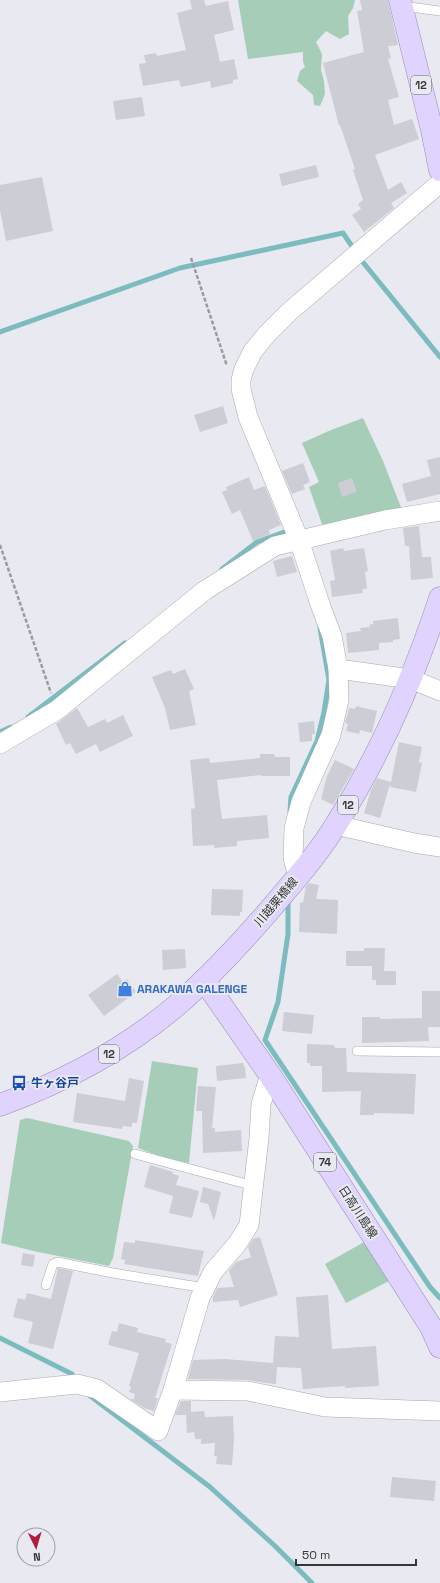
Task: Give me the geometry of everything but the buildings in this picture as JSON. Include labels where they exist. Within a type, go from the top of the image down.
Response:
[{"type":"main road","name":"12","points":[[401,3],[432,130],[440,170]]},
{"type":"main road","name":"川越栗橋線","points":[[0,1105],[64,1079],[100,1059],[141,1032],[175,1007],[204,980],[255,927],[298,876],[336,825],[371,765],[411,679],[440,598]]},
{"type":"main road","name":"日高川島線","points":[[204,980],[270,1076],[431,1327],[440,1347]]},
{"type":"street","points":[[298,876],[293,858],[294,828],[301,802],[331,735],[339,700],[338,669],[332,636],[299,540],[248,417],[241,389],[241,380],[244,369],[253,351],[267,334],[289,312],[440,183]]},
{"type":"street","points":[[0,744],[57,710],[204,591],[275,546],[385,520],[440,511]]},
{"type":"street","points":[[338,669],[411,679],[440,691]]},
{"type":"street","points":[[336,825],[414,843],[440,847]]},
{"type":"street","points":[[0,1392],[85,1386],[97,1389],[158,1431],[173,1390],[200,1298],[213,1272],[237,1244],[249,1225],[261,1104],[270,1076]]},
{"type":"street","points":[[173,1390],[248,1391],[325,1407],[440,1411]]},
{"type":"lane","points":[[401,3],[440,11]]},
{"type":"lane","points":[[357,1051],[440,1052]]},
{"type":"lane","points":[[135,1154],[254,1186]]},
{"type":"lane","points":[[46,1285],[53,1264],[57,1262],[205,1288]]},
{"type":"path","points":[[191,258],[227,366],[241,380]]},
{"type":"path","points":[[0,544],[57,710]]},
{"type":"green space","points":[[238,0],[355,0],[353,8],[348,16],[349,34],[340,39],[326,31],[316,42],[322,54],[321,70],[325,94],[320,106],[314,105],[313,95],[297,81],[300,71],[305,67],[303,62],[303,52],[248,59]]},
{"type":"green space","points":[[363,418],[383,461],[402,510],[323,527],[309,487],[319,482],[302,443]]},
{"type":"green space","points":[[152,1061],[198,1068],[189,1163],[162,1157],[138,1148]]},
{"type":"green space","points":[[27,1118],[129,1141],[133,1146],[113,1258],[109,1266],[1,1243],[20,1120]]},
{"type":"green space","points":[[366,1241],[391,1280],[346,1303],[325,1264]]},
{"type":"waterway","points":[[0,332],[180,268],[343,233],[362,261],[440,357]]},
{"type":"waterway","points":[[222,569],[257,542],[287,531],[288,535]]},
{"type":"waterway","points":[[290,812],[291,797],[317,741],[324,712],[329,680],[320,628]]},
{"type":"waterway","points":[[28,717],[125,643]]},
{"type":"waterway","points":[[0,732],[11,727]]},
{"type":"waterway","points":[[288,900],[288,934],[278,1002],[265,1040],[430,1287],[440,1298]]},
{"type":"waterway","points":[[0,1338],[72,1374],[76,1379]]},
{"type":"waterway","points":[[85,1392],[210,1487],[275,1546],[312,1583]]},
{"type":"place","name":"ARAKAWA GALENGE","points":[[125,989]]},
{"type":"place","name":"牛ヶ谷戸","points":[[19,1083]]}]
